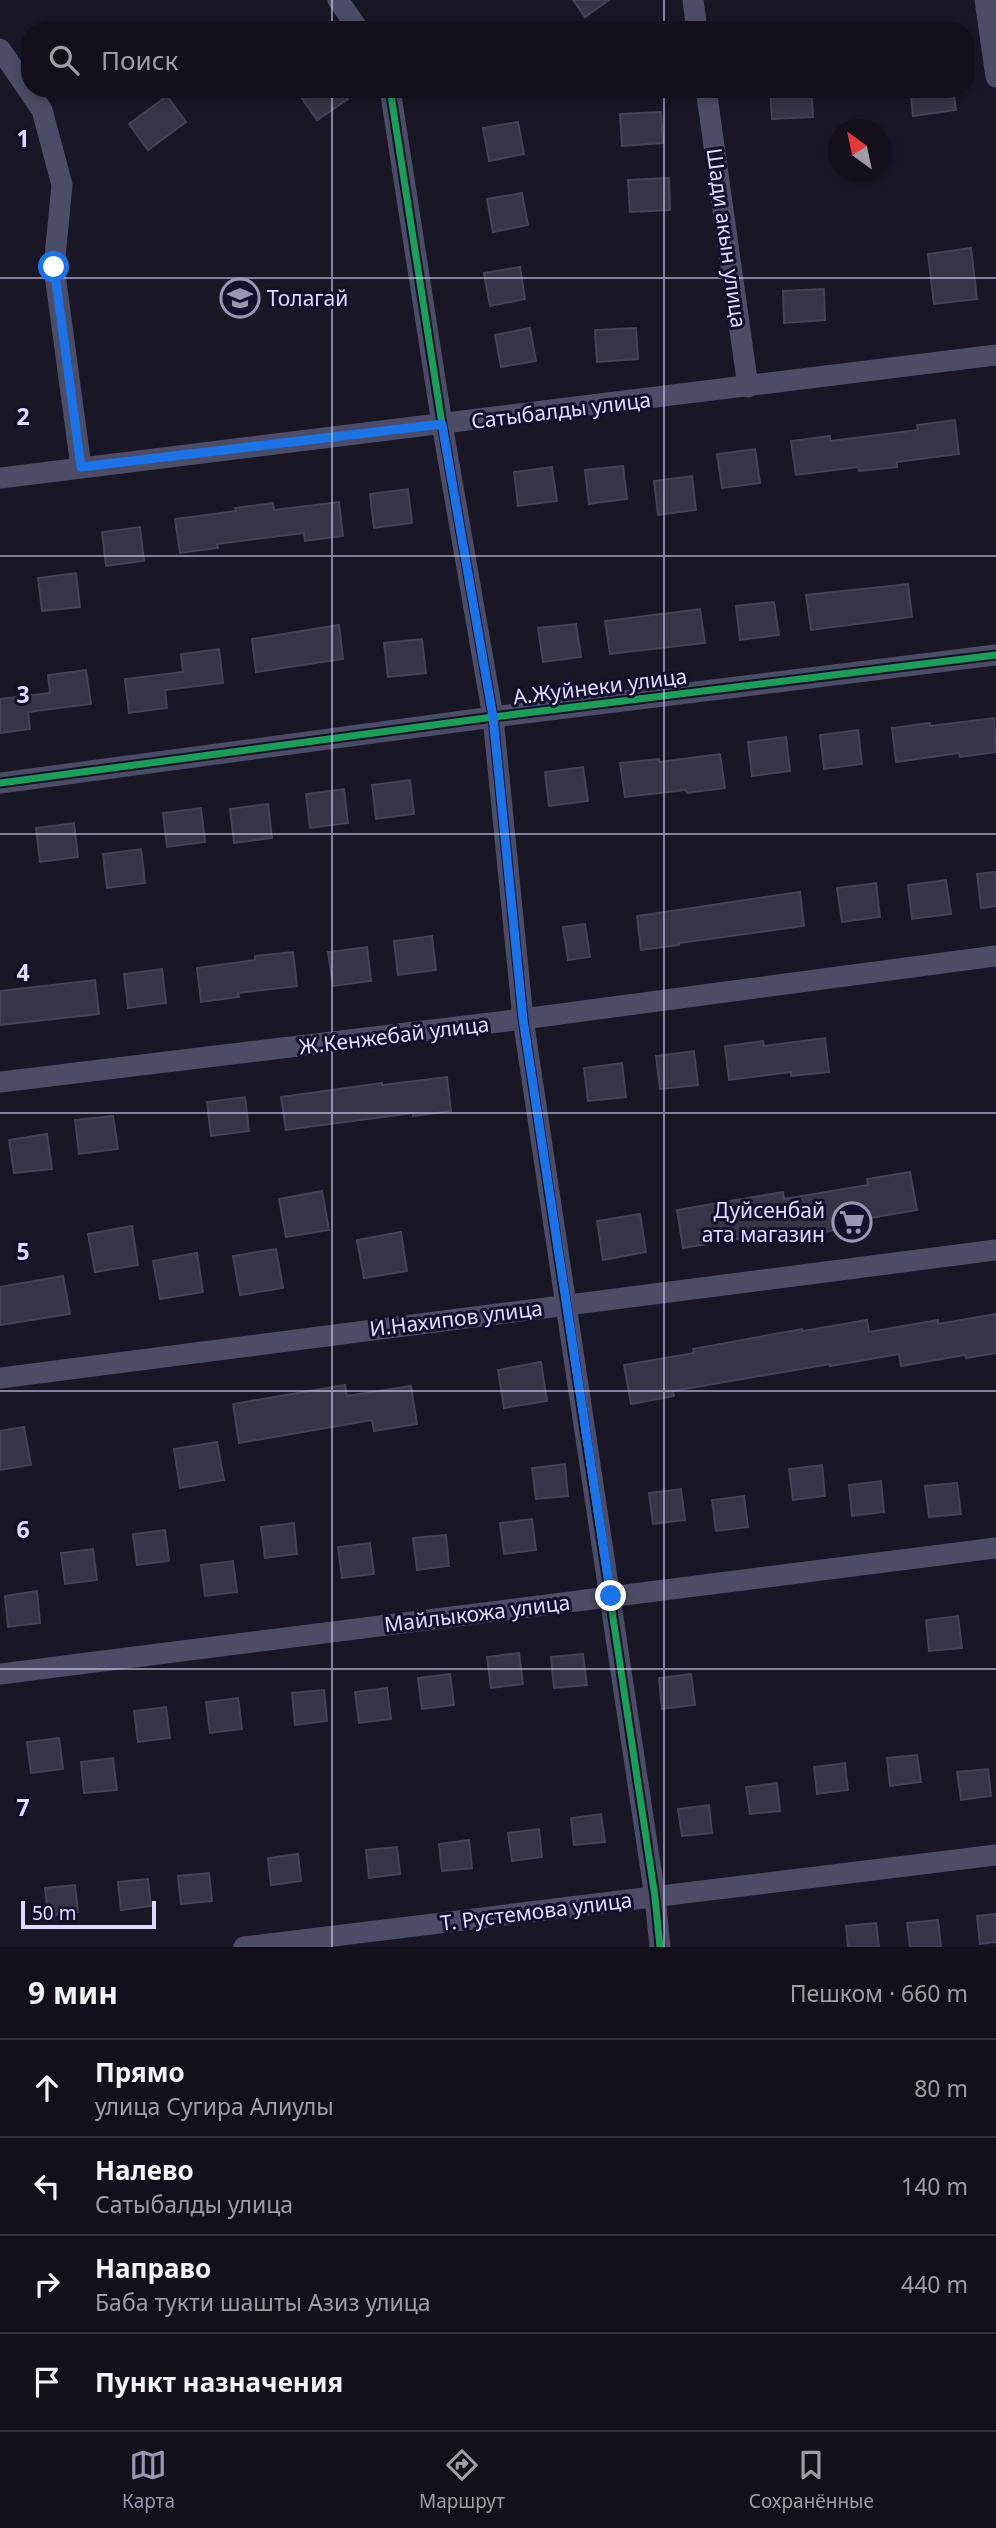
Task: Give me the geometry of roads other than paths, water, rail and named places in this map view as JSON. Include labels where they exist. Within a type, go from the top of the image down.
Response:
[{"type":"street","points":[[338,0],[353,21]]},
{"type":"street","points":[[693,0],[696,21]]},
{"type":"street","points":[[985,0],[996,77]]},
{"type":"street","points":[[0,49],[21,79]]},
{"type":"street","points":[[35,98],[43,110],[62,185],[54,267],[81,467]]},
{"type":"street","points":[[391,98],[442,424],[493,717],[523,1019],[611,1596],[660,1947]]},
{"type":"street","name":"Шади акын улица","points":[[707,98],[748,387]]},
{"type":"street","name":"Сатыбалды улица","points":[[0,478],[996,355]]},
{"type":"street","name":"А.Жуйнеки улица","points":[[0,783],[493,717],[996,655]]},
{"type":"street","name":"Ж.Кенжебай улица","points":[[0,1082],[523,1019],[996,956]]},
{"type":"street","name":"И.Нахипов улица","points":[[0,1378],[996,1250]]},
{"type":"street","name":"Майлыкожа улица","points":[[0,1674],[996,1548]]},
{"type":"street","name":"Т. Рустемова улица","points":[[244,1947],[996,1855]]},
{"type":"place","name":"Толагай","points":[[240,298]]},
{"type":"place","name":"Дуйсенбай ата магазин","points":[[852,1222]]}]
